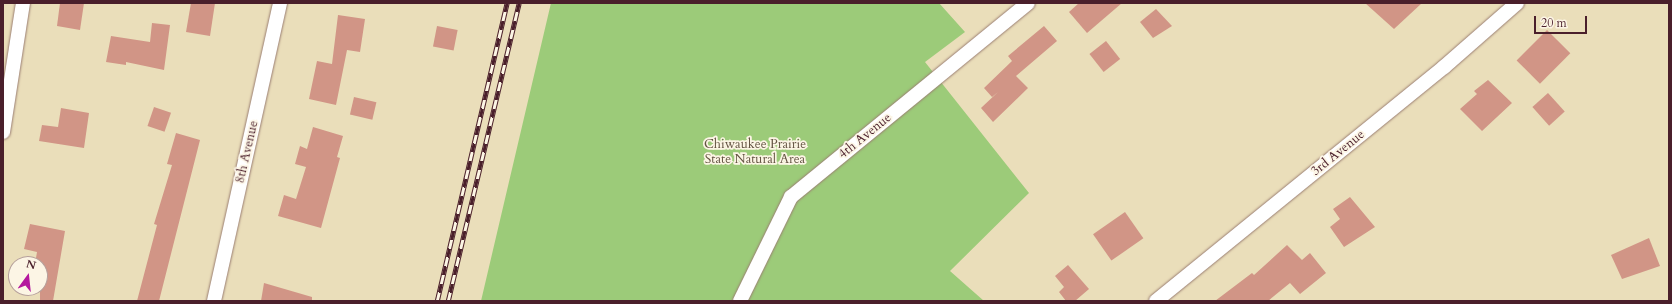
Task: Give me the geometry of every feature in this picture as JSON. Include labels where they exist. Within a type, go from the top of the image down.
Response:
[{"type":"street","points":[[3,132],[23,3]]},
{"type":"street","name":"8th Avenue","points":[[214,301],[280,3]]},
{"type":"street","name":"4th Avenue","points":[[740,301],[791,197],[1028,3]]},
{"type":"street","name":"3rd Avenue","points":[[1156,301],[1444,67],[1517,3]]},
{"type":"green space","name":"Chiwaukee Prairie State Natural Area","points":[[551,3],[939,3],[965,32],[925,62],[1029,193],[950,271],[984,301],[481,301]]},
{"type":"building","points":[[60,3],[84,3],[80,30],[57,26]]},
{"type":"building","points":[[191,3],[215,3],[210,36],[186,32]]},
{"type":"building","points":[[1079,3],[1122,3],[1087,33],[1069,12]]},
{"type":"building","points":[[1365,3],[1422,3],[1394,29]]},
{"type":"building","points":[[1156,9],[1172,26],[1153,38],[1140,22]]},
{"type":"building","points":[[338,15],[365,19],[360,52],[347,50],[336,105],[309,99],[317,61],[332,64]]},
{"type":"building","points":[[152,23],[170,25],[164,70],[126,62],[126,65],[106,62],[111,36],[150,42]]},
{"type":"building","points":[[437,26],[458,30],[454,51],[433,47]]},
{"type":"building","points":[[1044,26],[1057,41],[1016,76],[1028,88],[993,122],[981,108],[998,92],[992,97],[984,88],[1012,61],[1008,56]]},
{"type":"building","points":[[1547,30],[1570,53],[1540,84],[1517,60]]},
{"type":"building","points":[[1106,41],[1120,59],[1104,72],[1089,54]]},
{"type":"building","points":[[1488,80],[1512,103],[1482,131],[1460,109],[1477,94],[1474,91]]},
{"type":"building","points":[[1548,93],[1565,112],[1549,126],[1532,107]]},
{"type":"building","points":[[354,97],[376,102],[372,120],[350,115]]},
{"type":"building","points":[[154,107],[171,113],[165,132],[147,126]]},
{"type":"building","points":[[61,108],[89,113],[84,148],[39,141],[42,125],[58,127]]},
{"type":"building","points":[[313,127],[343,136],[337,157],[340,158],[321,228],[278,216],[284,195],[296,199],[306,167],[295,164],[300,146],[307,149]]},
{"type":"building","points":[[176,133],[200,140],[159,301],[137,301],[157,225],[154,224],[172,165],[167,164]]},
{"type":"building","points":[[1350,197],[1375,227],[1344,247],[1330,227],[1340,219],[1333,209]]},
{"type":"building","points":[[1125,212],[1143,238],[1111,261],[1093,234]]},
{"type":"building","points":[[30,224],[65,231],[53,301],[40,301],[40,296],[48,296],[48,256],[36,256],[37,252],[24,249]]},
{"type":"building","points":[[1649,238],[1660,266],[1622,279],[1611,255]]},
{"type":"building","points":[[1287,245],[1302,260],[1310,253],[1326,273],[1300,294],[1290,283],[1268,301],[1215,301],[1252,273],[1254,275]]},
{"type":"building","points":[[1068,265],[1089,289],[1075,301],[1066,301],[1059,292],[1064,287],[1055,276]]},
{"type":"building","points":[[264,283],[312,297],[312,301],[261,301]]},
{"type":"railway","points":[[437,301],[507,3]]},
{"type":"railway","points":[[448,301],[519,3]]}]
